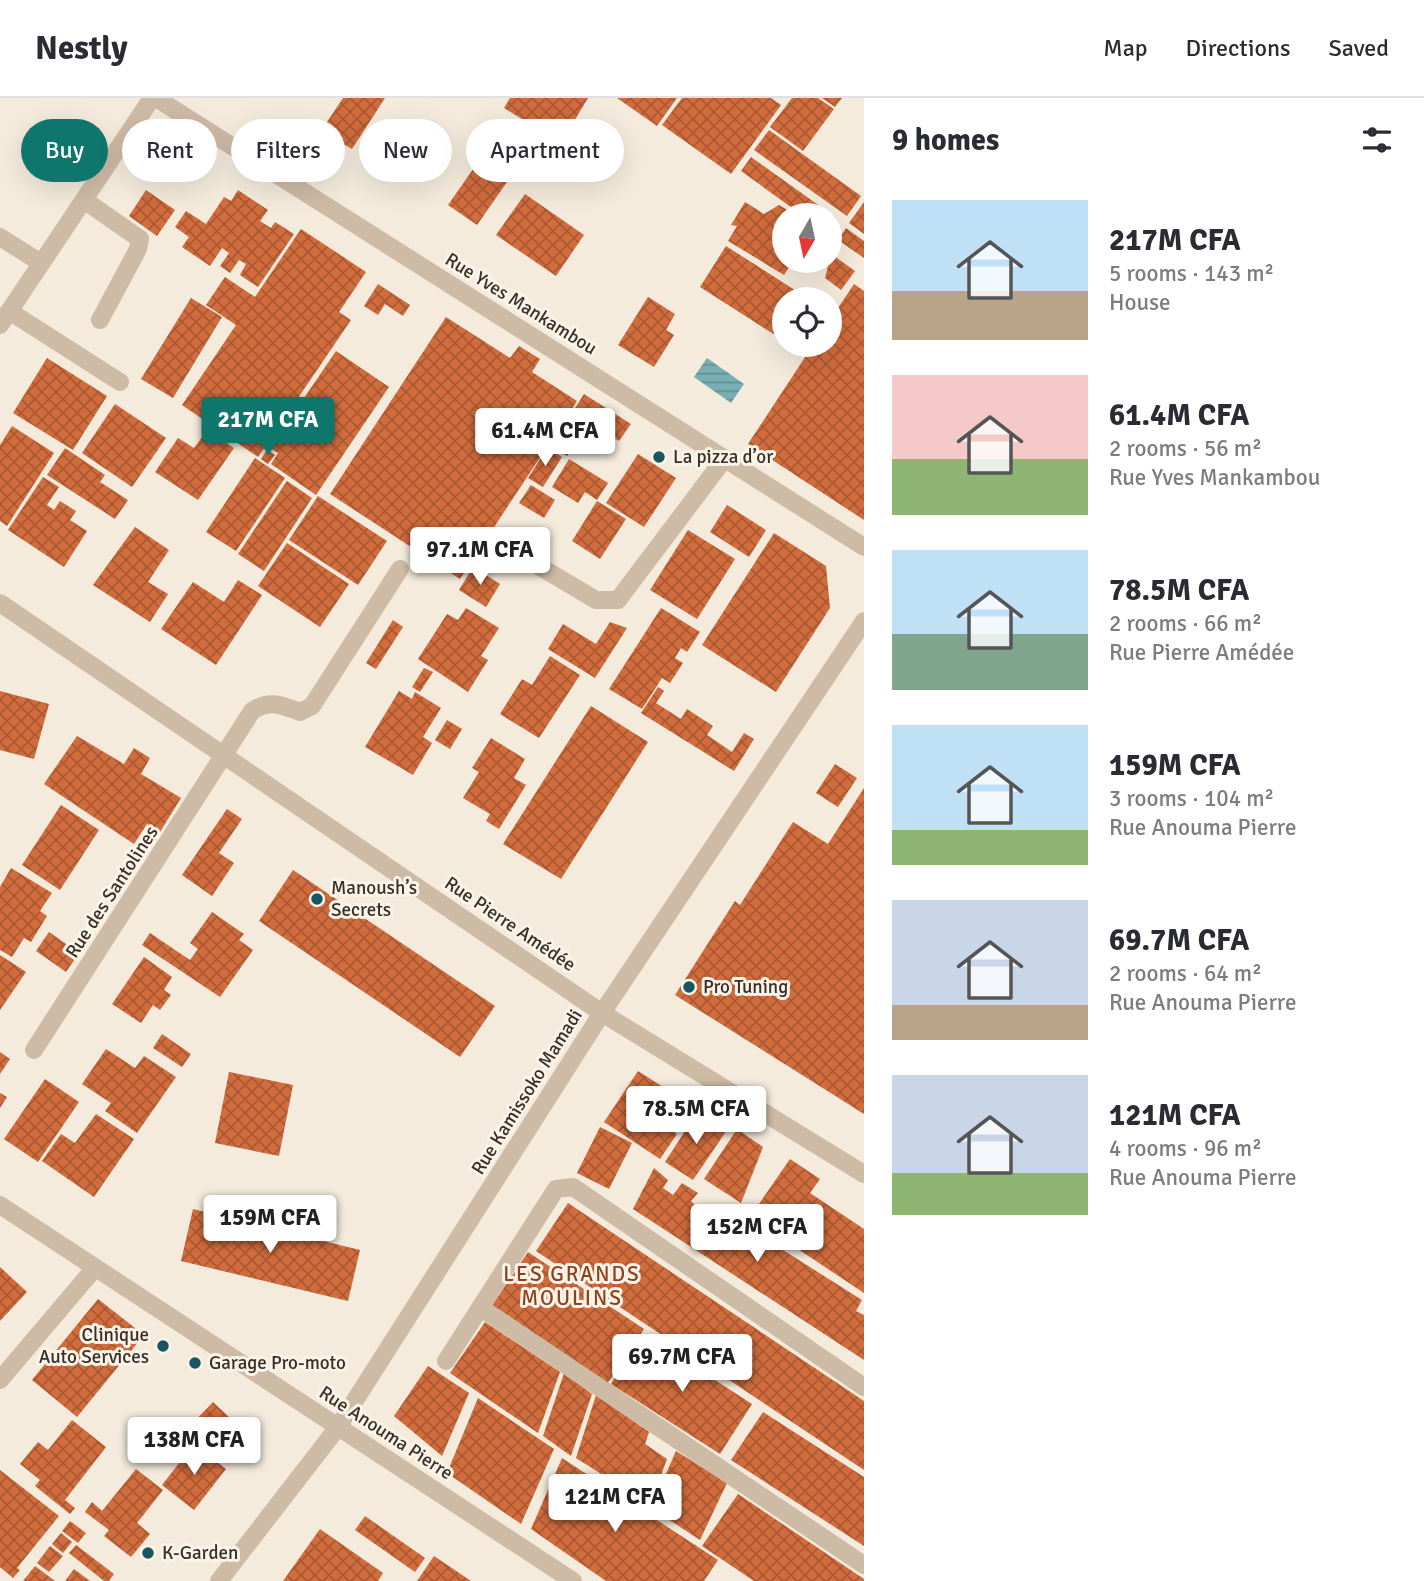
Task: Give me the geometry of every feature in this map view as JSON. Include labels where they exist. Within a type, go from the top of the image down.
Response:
[{"type":"street","points":[[120,382],[5,318],[154,98]]},
{"type":"street","name":"Rue Yves Mankambou","points":[[154,98],[864,547]]},
{"type":"street","points":[[84,200],[139,239],[138,249],[100,320]]},
{"type":"street","points":[[0,237],[41,263]]},
{"type":"street","points":[[515,552],[596,600],[618,600],[725,458]]},
{"type":"street","name":"Rue des Santolines","points":[[34,1050],[252,711],[262,704],[273,702],[300,712],[312,706],[400,569]]},
{"type":"street","name":"Rue Pierre Amédée","points":[[0,603],[602,1013],[864,1174]]},
{"type":"street","name":"Rue Kamissoko Mamadi","points":[[219,1581],[338,1427],[602,1013],[864,621]]},
{"type":"street","points":[[446,1360],[556,1189],[572,1187],[864,1387]]},
{"type":"street","name":"Rue Anouma Pierre","points":[[0,1205],[573,1581]]},
{"type":"street","points":[[0,1380],[94,1269]]},
{"type":"street","points":[[481,1308],[864,1564]]},
{"type":"water","points":[[707,358],[744,384],[731,403],[694,377]]},
{"type":"building","points":[[343,98],[385,98],[371,119],[359,119],[359,138],[352,149],[345,145],[345,119],[329,119]]},
{"type":"building","points":[[510,98],[588,98],[575,119],[522,119],[504,108]]},
{"type":"building","points":[[617,98],[677,98],[657,126]]},
{"type":"building","points":[[682,98],[771,98],[781,105],[731,174],[662,125]]},
{"type":"building","points":[[792,98],[818,98],[834,109],[803,151],[770,127]]},
{"type":"building","points":[[822,98],[842,98],[835,107]]},
{"type":"building","points":[[769,130],[861,196],[847,216],[842,212],[842,203],[829,203],[754,150]]},
{"type":"building","points":[[751,157],[815,203],[785,203],[741,171]]},
{"type":"building","points":[[466,179],[466,182],[507,182],[477,225],[448,205]]},
{"type":"building","points":[[146,190],[175,210],[157,236],[129,216]]},
{"type":"building","points":[[238,190],[268,210],[260,221],[271,228],[275,222],[294,234],[258,287],[240,275],[246,264],[239,260],[230,273],[220,266],[229,253],[222,248],[210,266],[182,247],[189,237],[175,227],[186,211],[206,224],[224,197],[231,201]]},
{"type":"building","points":[[525,194],[584,235],[556,276],[496,235]]},
{"type":"building","points":[[745,202],[764,214],[772,209],[772,268],[728,241],[737,226],[731,225]]},
{"type":"building","points":[[864,202],[864,234],[849,223]]},
{"type":"building","points":[[846,228],[864,241],[864,258],[842,243],[842,234]]},
{"type":"building","points":[[301,229],[366,272],[339,312],[351,320],[258,457],[182,405],[236,325],[206,305],[225,277],[255,297]]},
{"type":"building","points":[[726,246],[790,287],[772,287],[772,333],[700,287]]},
{"type":"building","points":[[842,262],[855,271],[842,289],[825,278],[826,273],[842,273]]},
{"type":"building","points":[[378,284],[410,305],[403,316],[385,304],[378,315],[364,306]]},
{"type":"building","points":[[854,284],[864,291],[864,520],[748,444],[805,357],[842,357],[842,302]]},
{"type":"building","points":[[648,297],[675,314],[666,330],[674,335],[654,367],[618,345]]},
{"type":"building","points":[[191,298],[222,317],[173,398],[141,379]]},
{"type":"building","points":[[446,317],[510,358],[519,346],[540,359],[532,372],[577,401],[460,579],[330,494]]},
{"type":"building","points":[[336,351],[389,387],[316,495],[271,464],[278,453],[270,448]]},
{"type":"building","points":[[47,358],[107,396],[73,450],[13,413]]},
{"type":"building","points":[[584,394],[631,424],[619,441],[596,427],[581,451],[573,446],[567,456],[551,446]]},
{"type":"building","points":[[115,404],[166,438],[132,487],[82,453]]},
{"type":"building","points":[[12,426],[54,453],[7,526],[0,521],[0,445]]},
{"type":"building","points":[[207,430],[234,448],[198,500],[155,472],[178,438],[194,448]]},
{"type":"building","points":[[65,448],[105,475],[100,482],[128,500],[115,519],[47,475]]},
{"type":"building","points":[[547,448],[562,457],[543,487],[528,478]]},
{"type":"building","points":[[267,450],[275,455],[268,464],[261,459]]},
{"type":"building","points":[[638,454],[676,478],[644,527],[606,503]]},
{"type":"building","points":[[255,458],[285,478],[236,551],[206,532]]},
{"type":"building","points":[[569,459],[608,483],[597,500],[585,492],[578,503],[552,487]]},
{"type":"building","points":[[43,477],[59,487],[47,505],[54,510],[60,501],[76,511],[70,520],[87,531],[64,567],[8,530]]},
{"type":"building","points":[[287,481],[312,498],[264,571],[238,554]]},
{"type":"building","points":[[531,485],[555,500],[544,518],[519,503]]},
{"type":"building","points":[[318,496],[387,541],[358,585],[289,540]]},
{"type":"building","points":[[597,501],[626,519],[600,559],[572,541]]},
{"type":"building","points":[[727,505],[766,530],[749,557],[710,532]]},
{"type":"building","points":[[135,527],[169,550],[148,582],[168,594],[150,622],[93,585]]},
{"type":"building","points":[[688,530],[735,559],[697,619],[650,590]]},
{"type":"building","points":[[774,533],[826,566],[830,608],[776,692],[702,645]]},
{"type":"building","points":[[287,543],[349,584],[320,627],[258,586]]},
{"type":"building","points":[[473,567],[500,584],[486,607],[459,590]]},
{"type":"building","points":[[238,580],[262,595],[216,665],[161,629],[193,582],[224,602]]},
{"type":"building","points":[[466,608],[499,628],[481,656],[488,660],[468,692],[418,659],[447,614],[458,620]]},
{"type":"building","points":[[661,608],[700,632],[687,652],[681,648],[675,658],[683,663],[670,683],[662,678],[642,709],[609,689]]},
{"type":"building","points":[[393,620],[403,627],[376,669],[366,663]]},
{"type":"building","points":[[610,622],[627,628],[595,678],[548,649],[563,624],[596,644]]},
{"type":"building","points":[[550,656],[580,675],[539,738],[500,714],[522,679],[532,685]]},
{"type":"building","points":[[424,668],[433,672],[420,692],[412,687]]},
{"type":"building","points":[[658,687],[664,691],[656,703],[681,719],[687,709],[713,726],[707,735],[732,752],[744,733],[754,739],[734,771],[641,713]]},
{"type":"building","points":[[0,691],[49,704],[34,759],[0,750]]},
{"type":"building","points":[[399,691],[412,699],[415,692],[441,708],[423,737],[432,743],[413,775],[365,747]]},
{"type":"building","points":[[591,706],[648,742],[561,879],[503,844]]},
{"type":"building","points":[[447,720],[462,729],[450,749],[435,740]]},
{"type":"building","points":[[77,736],[124,764],[134,748],[150,758],[141,774],[181,798],[160,832],[147,824],[134,844],[44,784]]},
{"type":"building","points":[[491,738],[525,759],[514,778],[526,785],[499,829],[486,821],[490,814],[463,798],[479,772],[472,768]]},
{"type":"building","points":[[835,764],[857,778],[838,807],[816,793]]},
{"type":"building","points":[[864,788],[864,1114],[675,995],[735,901],[740,905],[793,822],[828,844]]},
{"type":"building","points":[[61,805],[99,830],[60,890],[22,865]]},
{"type":"building","points":[[227,809],[242,819],[219,853],[234,863],[212,896],[182,875]]},
{"type":"building","points":[[11,868],[52,893],[40,911],[47,916],[31,942],[24,938],[12,957],[0,950],[0,887]]},
{"type":"building","points":[[293,870],[495,1006],[460,1057],[259,921]]},
{"type":"building","points":[[212,912],[244,934],[239,940],[253,950],[220,997],[142,945],[150,933],[190,960],[198,949],[190,943]]},
{"type":"building","points":[[49,932],[79,953],[66,972],[36,951]]},
{"type":"building","points":[[0,955],[26,972],[0,1010]]},
{"type":"building","points":[[144,957],[172,977],[164,990],[171,995],[160,1010],[153,1005],[141,1023],[112,1004]]},
{"type":"building","points":[[162,1034],[191,1054],[182,1067],[153,1048]]},
{"type":"building","points":[[106,1049],[135,1068],[144,1056],[176,1077],[137,1133],[105,1111],[111,1103],[82,1084]]},
{"type":"building","points":[[0,1052],[10,1059],[0,1074]]},
{"type":"building","points":[[638,1071],[690,1104],[673,1131],[677,1134],[660,1159],[604,1122]]},
{"type":"building","points":[[229,1072],[293,1085],[279,1156],[215,1143]]},
{"type":"building","points":[[45,1079],[79,1102],[38,1162],[4,1139]]},
{"type":"building","points":[[0,1093],[7,1097],[0,1108]]},
{"type":"building","points":[[698,1111],[727,1130],[693,1180],[665,1162]]},
{"type":"building","points":[[96,1114],[134,1139],[94,1197],[42,1161],[61,1134],[75,1143]]},
{"type":"building","points":[[600,1127],[632,1143],[609,1189],[577,1173]]},
{"type":"building","points":[[737,1129],[763,1147],[741,1203],[704,1179]]},
{"type":"building","points":[[790,1159],[820,1179],[810,1193],[864,1229],[864,1293],[750,1217]]},
{"type":"building","points":[[654,1168],[668,1180],[663,1188],[673,1195],[682,1183],[698,1193],[691,1201],[700,1210],[707,1205],[718,1214],[714,1221],[756,1244],[764,1238],[862,1300],[856,1311],[864,1315],[864,1360],[633,1209]]},
{"type":"building","points":[[568,1203],[864,1401],[864,1470],[536,1251]]},
{"type":"building","points":[[193,1209],[360,1250],[348,1301],[181,1261]]},
{"type":"building","points":[[528,1252],[644,1329],[607,1384],[491,1307]]},
{"type":"building","points":[[0,1267],[27,1292],[0,1321]]},
{"type":"building","points":[[98,1299],[144,1335],[77,1417],[32,1380]]},
{"type":"building","points":[[485,1322],[560,1372],[538,1433],[450,1373]]},
{"type":"building","points":[[644,1334],[752,1404],[720,1454],[611,1384]]},
{"type":"building","points":[[428,1366],[469,1393],[442,1456],[394,1416]]},
{"type":"building","points":[[564,1373],[592,1394],[571,1456],[543,1436]]},
{"type":"building","points":[[596,1395],[649,1432],[645,1444],[667,1459],[655,1492],[632,1479],[628,1491],[576,1458]]},
{"type":"building","points":[[478,1398],[554,1449],[521,1524],[447,1473]]},
{"type":"building","points":[[213,1402],[246,1433],[222,1459],[188,1428]]},
{"type":"building","points":[[763,1412],[864,1477],[864,1546],[731,1460]]},
{"type":"building","points":[[72,1420],[106,1447],[65,1500],[75,1508],[70,1514],[35,1486],[40,1480],[20,1464],[38,1442],[48,1450]]},
{"type":"building","points":[[194,1444],[226,1469],[194,1510],[162,1485]]},
{"type":"building","points":[[676,1451],[727,1483],[700,1540],[651,1508]]},
{"type":"building","points":[[562,1458],[718,1560],[704,1581],[606,1581],[531,1529]]},
{"type":"building","points":[[136,1469],[163,1490],[137,1523],[150,1534],[131,1557],[104,1536],[109,1530],[85,1512],[92,1502],[102,1511]]},
{"type":"building","points":[[0,1470],[59,1516],[17,1568],[20,1570],[13,1578],[0,1567]]},
{"type":"building","points":[[738,1494],[864,1581],[754,1581],[702,1546]]},
{"type":"building","points":[[365,1516],[425,1558],[415,1572],[355,1530]]},
{"type":"building","points":[[70,1521],[86,1533],[78,1543],[62,1531]]},
{"type":"building","points":[[320,1529],[383,1573],[378,1581],[283,1581]]},
{"type":"building","points":[[61,1533],[72,1542],[63,1553],[52,1544]]},
{"type":"building","points":[[76,1545],[114,1574],[109,1581],[104,1581],[69,1553]]},
{"type":"building","points":[[50,1546],[63,1556],[49,1572],[37,1563]]},
{"type":"building","points":[[434,1556],[471,1581],[417,1581]]},
{"type":"building","points":[[35,1566],[55,1581],[23,1581]]},
{"type":"building","points":[[74,1569],[90,1581],[65,1581]]},
{"type":"place","name":"La pizza d’or","points":[[659,457]]},
{"type":"place","name":"Manoush’s Secrets","points":[[317,899]]},
{"type":"place","name":"Pro Tuning","points":[[689,987]]},
{"type":"place","name":"Clinique Auto Services","points":[[163,1346]]},
{"type":"place","name":"Garage Pro-moto","points":[[195,1363]]},
{"type":"place","name":"K-Garden","points":[[148,1553]]},
{"type":"district","name":"LES GRANDS MOULINS","points":[[572,1286]]}]
